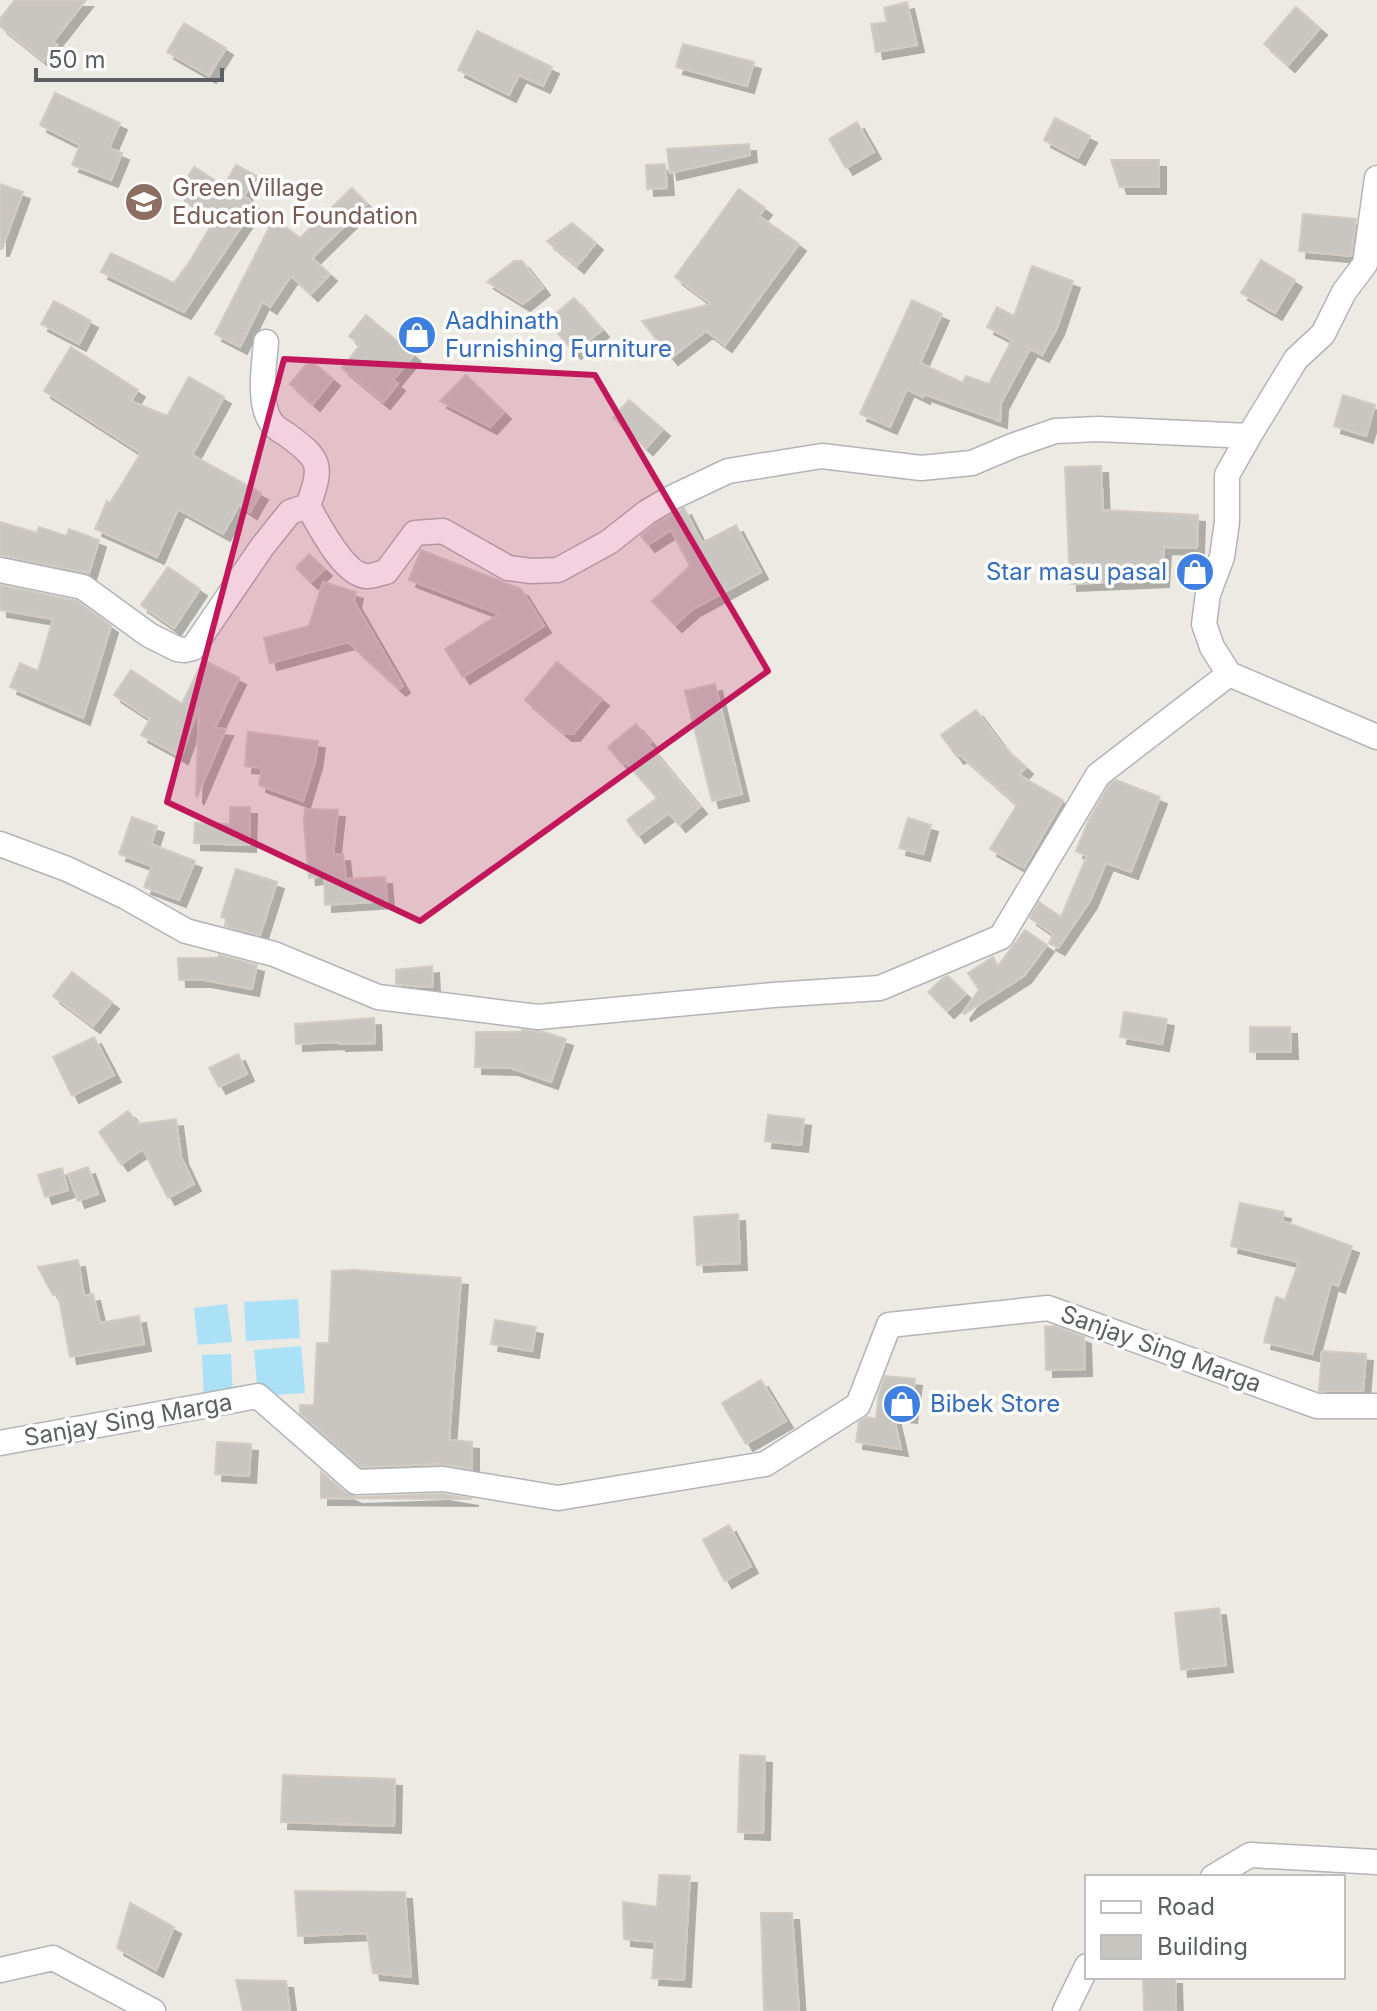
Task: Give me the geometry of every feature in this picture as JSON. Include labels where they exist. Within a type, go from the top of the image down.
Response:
[{"type":"street","points":[[1377,178],[1365,264],[1344,292],[1323,334],[1296,359],[1227,475],[1227,522],[1222,557],[1208,594],[1204,624],[1212,647],[1229,674],[1377,737]]},
{"type":"street","points":[[266,342],[264,402],[271,423],[309,451],[317,463],[318,479],[308,506],[347,567],[365,576],[386,572],[415,533],[443,531],[508,568],[558,570],[609,542],[647,512],[671,498],[728,471],[822,456],[921,468],[972,463],[1055,431],[1098,429],[1249,436]]},
{"type":"street","points":[[0,570],[83,587],[149,635],[184,650],[193,648],[262,547],[290,512],[308,506]]},
{"type":"street","points":[[0,844],[67,869],[126,897],[186,931],[274,954],[378,997],[538,1017],[880,988],[1001,937],[1098,775],[1229,674]]},
{"type":"street","name":"Sanjay Sing Marga","points":[[0,1443],[258,1396],[356,1482],[443,1479],[558,1498],[765,1464],[858,1405],[889,1325],[1048,1308],[1317,1406],[1377,1406]]},
{"type":"street","points":[[1216,1875],[1250,1855],[1377,1862]]},
{"type":"street","points":[[0,1970],[53,1958],[153,2011]]},
{"type":"street","points":[[1065,2011],[1085,1970]]},
{"type":"highlighted area","points":[[284,359],[595,375],[768,671],[420,921],[167,802]]},
{"type":"water","points":[[298,1299],[300,1338],[246,1341],[244,1302]]},
{"type":"water","points":[[227,1304],[232,1342],[198,1345],[194,1308]]},
{"type":"water","points":[[301,1346],[305,1393],[258,1396],[254,1350]]},
{"type":"water","points":[[231,1354],[233,1400],[204,1401],[202,1355]]},
{"type":"building","points":[[15,0],[86,0],[53,42],[57,45],[44,61],[0,26],[0,19]]},
{"type":"building","points":[[907,2],[917,45],[876,52],[871,24],[887,22],[884,8]]},
{"type":"building","points":[[1296,7],[1320,28],[1288,65],[1264,44]]},
{"type":"building","points":[[184,23],[226,48],[209,76],[167,52]]},
{"type":"building","points":[[477,31],[552,67],[543,86],[519,75],[509,95],[458,70]]},
{"type":"building","points":[[683,44],[754,62],[747,86],[676,67]]},
{"type":"building","points":[[55,93],[120,123],[109,148],[122,153],[111,180],[72,165],[80,145],[40,125]]},
{"type":"building","points":[[1055,118],[1090,136],[1078,158],[1044,140]]},
{"type":"building","points":[[857,122],[874,152],[846,168],[829,139]]},
{"type":"building","points":[[749,144],[750,155],[670,173],[667,149]]},
{"type":"building","points":[[1111,160],[1159,160],[1159,187],[1120,187]]},
{"type":"building","points":[[665,164],[667,188],[647,189],[646,165]]},
{"type":"building","points":[[236,165],[256,176],[244,196],[256,205],[184,312],[101,272],[111,253],[174,283],[213,222],[178,193],[194,167],[224,186]]},
{"type":"building","points":[[0,184],[23,192],[2,249],[0,249]]},
{"type":"building","points":[[352,188],[367,204],[312,258],[330,274],[311,294],[291,276],[270,307],[262,302],[240,347],[215,334],[274,218],[300,238]]},
{"type":"building","points":[[739,189],[765,208],[759,216],[799,244],[725,345],[706,331],[671,358],[642,321],[711,304],[675,277]]},
{"type":"building","points":[[1303,214],[1356,219],[1351,256],[1299,251]]},
{"type":"building","points":[[572,223],[596,243],[577,266],[547,241]]},
{"type":"building","points":[[1261,260],[1295,280],[1275,313],[1241,293]]},
{"type":"building","points":[[514,261],[522,261],[543,288],[523,304],[487,282]]},
{"type":"building","points":[[1032,266],[1073,281],[1057,328],[1042,355],[1030,349],[1001,403],[1000,421],[907,389],[890,427],[860,414],[912,300],[942,314],[920,363],[963,383],[966,376],[989,384],[1012,340],[987,327],[997,307],[1014,316]]},
{"type":"building","points":[[574,298],[602,330],[574,352],[547,321]]},
{"type":"building","points":[[54,301],[91,321],[79,344],[41,324]]},
{"type":"building","points":[[366,315],[414,355],[393,380],[398,384],[383,402],[342,368],[360,345],[349,336]]},
{"type":"building","points":[[71,347],[138,390],[131,401],[167,416],[189,377],[224,397],[192,455],[261,493],[250,512],[239,505],[223,534],[178,509],[157,557],[95,529],[107,501],[110,503],[141,453],[44,391]]},
{"type":"building","points":[[310,360],[333,379],[313,404],[290,384]]},
{"type":"building","points":[[466,375],[504,412],[490,427],[440,401]]},
{"type":"building","points":[[1343,395],[1375,405],[1366,436],[1334,426]]},
{"type":"building","points":[[629,400],[663,429],[646,448],[613,418]]},
{"type":"building","points":[[1101,466],[1103,510],[1198,515],[1197,548],[1164,547],[1162,580],[1070,584],[1065,467]]},
{"type":"building","points":[[684,508],[702,543],[736,525],[761,572],[693,609],[675,625],[652,601],[690,566],[671,530],[648,545],[641,536],[655,524]]},
{"type":"building","points":[[0,522],[37,533],[39,527],[66,536],[69,529],[99,540],[89,573],[0,555]]},
{"type":"building","points":[[421,550],[521,589],[544,626],[463,677],[445,649],[499,614],[409,580]]},
{"type":"building","points":[[309,554],[325,569],[311,582],[296,568]]},
{"type":"building","points":[[168,567],[200,589],[174,628],[141,605]]},
{"type":"building","points":[[323,582],[356,592],[354,601],[403,686],[399,689],[348,642],[270,663],[264,638],[309,626]]},
{"type":"building","points":[[0,585],[77,601],[111,626],[83,718],[10,687],[20,663],[38,671],[53,619],[0,610]]},
{"type":"building","points":[[203,660],[239,678],[215,728],[226,729],[197,797],[199,707],[181,757],[141,735],[150,719],[114,695],[131,670],[182,704]]},
{"type":"building","points":[[557,662],[602,699],[573,734],[565,734],[525,700]]},
{"type":"building","points":[[715,684],[742,794],[712,801],[685,691]]},
{"type":"building","points":[[976,710],[1003,746],[1026,767],[1019,775],[1063,800],[1024,868],[990,849],[1017,805],[960,755],[957,757],[941,735]]},
{"type":"building","points":[[636,724],[651,742],[648,744],[700,807],[679,825],[669,813],[638,836],[627,820],[657,798],[626,762],[623,765],[608,747]]},
{"type":"building","points":[[248,732],[318,741],[303,801],[259,785],[262,768],[245,766]]},
{"type":"building","points":[[1116,780],[1160,797],[1131,872],[1106,863],[1090,901],[1058,948],[1049,943],[1053,934],[1030,918],[1039,902],[1061,917],[1087,856],[1076,851],[1088,822],[1109,785]]},
{"type":"building","points":[[230,807],[250,807],[249,845],[194,843],[195,823],[230,824]]},
{"type":"building","points":[[305,809],[338,810],[333,855],[343,854],[346,879],[385,877],[387,901],[325,905],[324,876],[309,878]]},
{"type":"building","points":[[132,817],[157,826],[151,844],[195,861],[179,900],[144,887],[152,866],[119,854]]},
{"type":"building","points":[[908,818],[931,825],[923,854],[899,848]]},
{"type":"building","points":[[236,869],[277,882],[260,935],[225,926],[226,918],[221,917]]},
{"type":"building","points":[[1025,930],[1047,945],[1024,976],[964,1014],[979,990],[968,973],[993,957],[998,966]]},
{"type":"building","points":[[219,955],[257,965],[252,989],[204,980],[179,980],[178,958],[218,958]]},
{"type":"building","points":[[432,966],[433,986],[396,984],[396,970]]},
{"type":"building","points":[[72,972],[112,1002],[93,1026],[53,996]]},
{"type":"building","points":[[948,976],[966,994],[947,1011],[928,992]]},
{"type":"building","points":[[1124,1012],[1167,1019],[1162,1044],[1120,1037]]},
{"type":"building","points":[[374,1018],[375,1043],[296,1044],[295,1024]]},
{"type":"building","points":[[1250,1027],[1290,1027],[1291,1052],[1250,1052]]},
{"type":"building","points":[[476,1032],[544,1032],[566,1039],[551,1082],[511,1068],[475,1067]]},
{"type":"building","points":[[94,1037],[114,1075],[72,1096],[53,1057]]},
{"type":"building","points":[[238,1054],[247,1074],[219,1087],[209,1068]]},
{"type":"building","points":[[128,1111],[138,1124],[176,1119],[181,1157],[194,1184],[168,1198],[143,1149],[121,1164],[99,1132]]},
{"type":"building","points":[[768,1115],[804,1119],[801,1145],[765,1141]]},
{"type":"building","points":[[88,1167],[98,1194],[78,1201],[68,1174]]},
{"type":"building","points":[[62,1168],[68,1190],[45,1197],[38,1175]]},
{"type":"building","points":[[1240,1203],[1284,1212],[1282,1221],[1352,1246],[1338,1286],[1331,1283],[1312,1354],[1264,1342],[1276,1297],[1285,1300],[1299,1262],[1231,1246]]},
{"type":"building","points":[[738,1214],[740,1263],[697,1265],[694,1217]]},
{"type":"building","points":[[78,1260],[84,1296],[93,1294],[100,1323],[139,1316],[144,1344],[70,1357],[58,1294],[53,1295],[38,1267]]},
{"type":"building","points":[[332,1271],[461,1278],[449,1440],[472,1442],[472,1469],[442,1464],[361,1467],[300,1413],[300,1405],[314,1405],[317,1343],[329,1343]]},
{"type":"building","points":[[495,1320],[536,1327],[532,1351],[491,1344]]},
{"type":"building","points":[[1054,1326],[1084,1337],[1085,1369],[1046,1370],[1045,1327]]},
{"type":"building","points":[[1322,1351],[1366,1354],[1363,1391],[1319,1391]]},
{"type":"building","points":[[885,1376],[915,1379],[910,1416],[893,1414],[901,1449],[856,1442],[859,1422],[867,1417],[876,1419]]},
{"type":"building","points":[[761,1380],[786,1421],[746,1444],[722,1403]]},
{"type":"building","points":[[217,1442],[251,1444],[249,1476],[215,1474]]},
{"type":"building","points":[[321,1472],[355,1497],[442,1494],[472,1499],[321,1498]]},
{"type":"building","points":[[729,1525],[751,1566],[725,1581],[703,1540]]},
{"type":"building","points":[[1219,1608],[1226,1665],[1181,1670],[1175,1613]]},
{"type":"building","points":[[740,1755],[765,1756],[763,1833],[738,1832]]},
{"type":"building","points":[[283,1775],[395,1779],[394,1826],[281,1822]]},
{"type":"building","points":[[659,1875],[690,1876],[684,1980],[652,1978],[655,1942],[624,1939],[623,1902],[657,1907]]},
{"type":"building","points":[[295,1891],[405,1892],[411,1977],[373,1973],[367,1933],[298,1936]]},
{"type":"building","points":[[130,1903],[174,1927],[156,1970],[117,1948]]},
{"type":"building","points":[[761,1913],[792,1913],[799,2011],[764,2011]]},
{"type":"building","points":[[1143,1979],[1175,1979],[1176,2011],[1144,2011]]},
{"type":"building","points":[[236,1980],[286,1981],[290,2011],[243,2011]]},
{"type":"place","name":"Green Village Education Foundation","points":[[144,202]]},
{"type":"place","name":"Aadhinath Furnishing Furniture","points":[[417,335]]},
{"type":"place","name":"Star masu pasal","points":[[1195,572]]},
{"type":"place","name":"Bibek Store","points":[[902,1404]]}]
